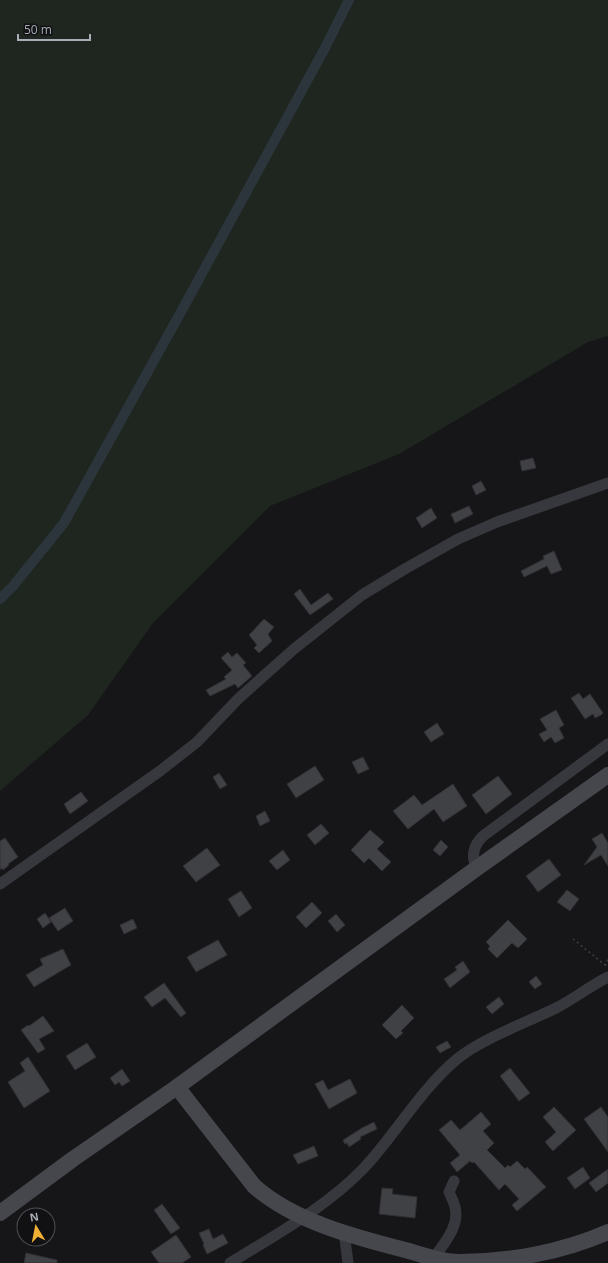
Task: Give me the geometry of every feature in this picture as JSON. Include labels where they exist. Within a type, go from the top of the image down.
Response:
[{"type":"main road","points":[[0,1213],[73,1159],[177,1087],[477,868],[608,775]]},
{"type":"main road","points":[[177,1087],[254,1186],[275,1202],[302,1218],[373,1242],[433,1260],[458,1262],[504,1260],[546,1252],[608,1232]]},
{"type":"street","points":[[0,884],[160,771],[196,742],[238,699],[294,649],[362,595],[458,539],[497,522],[608,483]]},
{"type":"street","points":[[477,868],[474,863],[473,854],[477,842],[483,836],[608,744]]},
{"type":"street","points":[[230,1263],[302,1218],[325,1201],[362,1169],[440,1076],[457,1059],[491,1039],[558,1007],[608,977]]},
{"type":"street","points":[[433,1260],[452,1230],[456,1219],[455,1206],[449,1192],[454,1181]]},
{"type":"street","points":[[344,1232],[348,1263]]},
{"type":"path","points":[[573,939],[605,965]]},
{"type":"shaded area","points":[[0,0],[608,0],[608,336],[588,342],[399,454],[270,506],[153,623],[88,715],[0,791]]},
{"type":"building","points":[[533,458],[536,468],[522,471],[520,461]]},
{"type":"building","points":[[481,481],[486,490],[476,495],[472,486]]},
{"type":"building","points":[[469,506],[473,514],[455,523],[451,514]]},
{"type":"building","points":[[431,508],[437,518],[422,528],[416,518]]},
{"type":"building","points":[[554,551],[562,570],[551,574],[547,566],[524,577],[521,571],[544,559],[543,556]]},
{"type":"building","points":[[300,589],[311,605],[328,593],[333,599],[310,615],[294,594]]},
{"type":"building","points":[[264,619],[274,627],[268,634],[272,641],[259,653],[254,648],[257,645],[249,635]]},
{"type":"building","points":[[228,652],[232,657],[237,653],[246,663],[243,665],[252,676],[238,688],[235,684],[210,696],[206,690],[226,679],[224,677],[232,670],[221,658]]},
{"type":"building","points":[[579,693],[583,699],[590,694],[603,713],[595,718],[593,714],[585,719],[571,698]]},
{"type":"building","points":[[556,710],[564,725],[559,728],[564,738],[555,743],[551,737],[544,742],[539,734],[547,730],[540,719]]},
{"type":"building","points":[[437,723],[444,734],[431,742],[424,732]]},
{"type":"building","points":[[363,757],[369,769],[358,774],[352,762]]},
{"type":"building","points":[[315,766],[324,780],[296,798],[287,784]]},
{"type":"building","points":[[219,773],[227,785],[220,789],[213,777]]},
{"type":"building","points":[[498,776],[512,794],[486,814],[472,795]]},
{"type":"building","points":[[453,784],[467,806],[443,822],[434,809],[408,829],[393,811],[414,795],[422,805]]},
{"type":"building","points":[[81,792],[88,801],[70,814],[64,804]]},
{"type":"building","points":[[265,811],[270,821],[260,826],[256,816]]},
{"type":"building","points":[[321,824],[329,833],[315,845],[307,835]]},
{"type":"building","points":[[370,830],[384,842],[377,849],[391,862],[382,871],[369,858],[364,863],[351,850]]},
{"type":"building","points":[[602,833],[608,843],[608,866],[601,855],[584,865],[597,847],[592,839]]},
{"type":"building","points":[[5,838],[18,857],[8,864],[9,865],[3,870],[2,868],[0,870],[0,841]]},
{"type":"building","points":[[441,840],[448,847],[440,856],[433,850]]},
{"type":"building","points":[[207,848],[220,865],[196,882],[183,866]]},
{"type":"building","points":[[283,850],[290,860],[277,870],[269,861]]},
{"type":"building","points":[[549,859],[561,875],[538,892],[526,876]]},
{"type":"building","points":[[567,890],[579,899],[570,911],[557,902]]},
{"type":"building","points":[[241,891],[252,908],[239,917],[228,899]]},
{"type":"building","points":[[312,902],[322,913],[306,928],[296,917]]},
{"type":"building","points":[[65,908],[73,921],[58,931],[49,918]]},
{"type":"building","points":[[45,913],[51,922],[43,928],[37,919]]},
{"type":"building","points":[[336,914],[345,925],[337,932],[328,921]]},
{"type":"building","points":[[133,919],[137,928],[124,934],[120,925]]},
{"type":"building","points":[[508,920],[527,939],[518,948],[512,943],[497,958],[488,949],[490,946],[486,942]]},
{"type":"building","points":[[218,940],[227,955],[196,972],[187,957]]},
{"type":"building","points":[[63,949],[71,965],[34,987],[26,975],[43,965],[40,959]]},
{"type":"building","points":[[463,961],[470,972],[450,988],[444,979],[457,970],[455,967]]},
{"type":"building","points":[[536,976],[542,984],[535,989],[529,982]]},
{"type":"building","points":[[164,983],[186,1013],[181,1017],[165,998],[152,1007],[144,997]]},
{"type":"building","points":[[499,997],[504,1004],[492,1014],[486,1007]]},
{"type":"building","points":[[402,1005],[414,1018],[401,1031],[403,1033],[396,1039],[382,1025]]},
{"type":"building","points":[[43,1016],[54,1031],[39,1039],[45,1049],[38,1053],[21,1030]]},
{"type":"building","points":[[447,1041],[451,1047],[440,1053],[436,1047]]},
{"type":"building","points":[[87,1043],[96,1057],[75,1070],[66,1056]]},
{"type":"building","points":[[28,1057],[50,1091],[24,1108],[8,1082],[25,1071],[20,1063]]},
{"type":"building","points":[[510,1068],[530,1093],[519,1101],[500,1076]]},
{"type":"building","points":[[122,1069],[130,1081],[122,1086],[119,1082],[115,1085],[110,1078]]},
{"type":"building","points":[[350,1079],[357,1093],[329,1109],[315,1084],[323,1080],[328,1090]]},
{"type":"building","points":[[554,1107],[576,1130],[553,1151],[545,1142],[556,1132],[543,1117]]},
{"type":"building","points":[[601,1107],[608,1117],[608,1152],[584,1119]]},
{"type":"building","points":[[481,1112],[491,1124],[483,1131],[494,1143],[487,1150],[505,1168],[508,1165],[510,1167],[517,1161],[525,1169],[527,1167],[546,1187],[517,1211],[512,1205],[519,1199],[505,1184],[499,1190],[474,1162],[472,1163],[470,1161],[457,1172],[450,1163],[460,1155],[439,1130],[451,1120],[460,1130]]},
{"type":"building","points":[[374,1122],[377,1129],[360,1137],[361,1139],[349,1147],[347,1143],[345,1144],[343,1140]]},
{"type":"building","points":[[314,1146],[318,1156],[298,1164],[293,1155]]},
{"type":"building","points":[[583,1167],[590,1178],[575,1189],[567,1178]]},
{"type":"building","points":[[608,1169],[608,1183],[596,1192],[589,1183]]},
{"type":"building","points":[[382,1188],[393,1189],[392,1194],[417,1197],[415,1218],[379,1214]]},
{"type":"building","points":[[162,1204],[180,1228],[171,1234],[154,1210]]},
{"type":"building","points":[[209,1229],[213,1239],[223,1234],[228,1243],[207,1254],[199,1233]]},
{"type":"building","points":[[176,1235],[191,1257],[182,1263],[159,1263],[151,1252]]},
{"type":"building","points":[[26,1253],[57,1260],[57,1263],[24,1263]]},
{"type":"waterway","points":[[0,599],[13,586],[64,523],[325,48],[349,0]]}]
